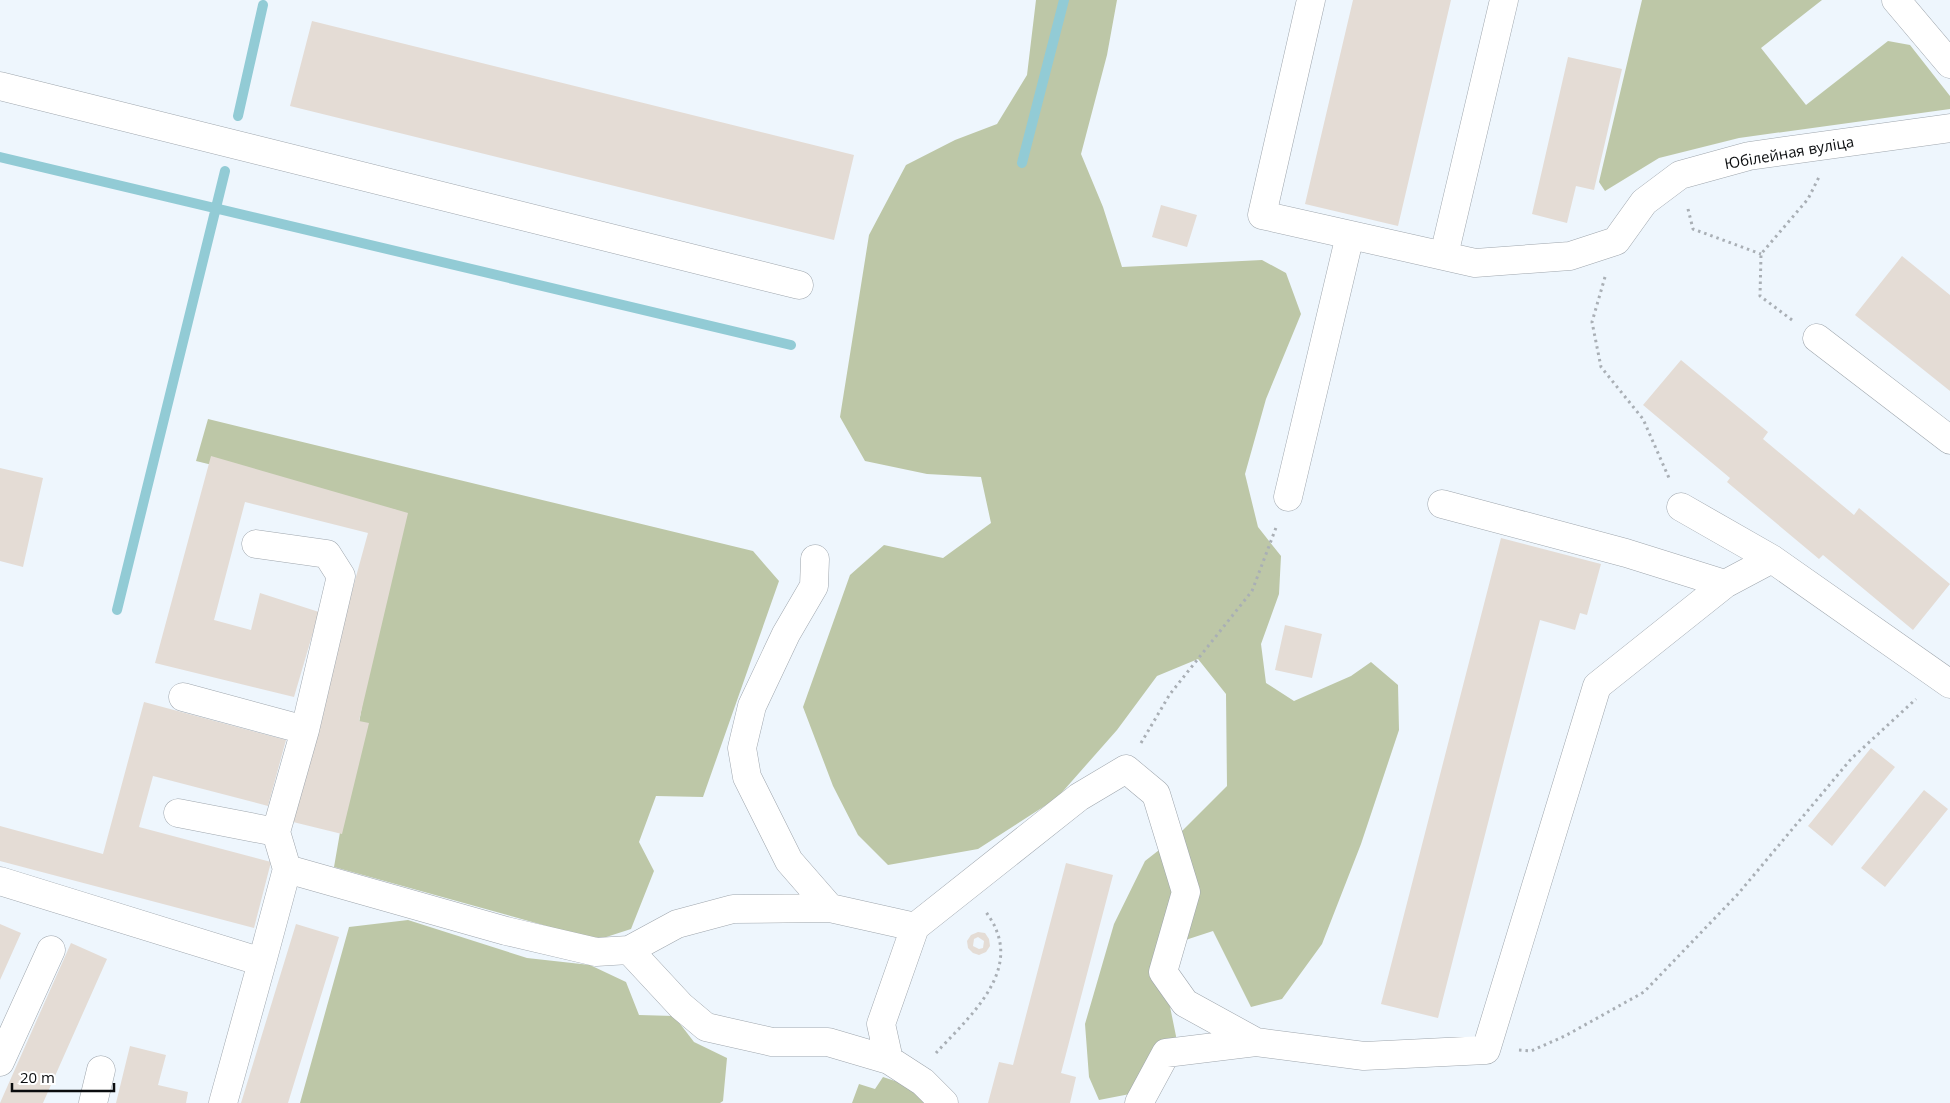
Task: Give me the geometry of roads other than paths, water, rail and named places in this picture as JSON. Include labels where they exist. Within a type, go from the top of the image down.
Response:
[{"type":"street","points":[[1311,0],[1262,215],[1444,255],[1504,0]]},
{"type":"street","points":[[1896,0],[1950,64]]},
{"type":"street","points":[[0,86],[799,285]]},
{"type":"street","name":"Юбілейная вуліца","points":[[1444,255],[1475,264],[1570,256],[1616,241],[1644,202],[1680,174],[1749,156],[1950,128]]},
{"type":"street","points":[[1288,496],[1350,235]]},
{"type":"street","points":[[1817,338],[1950,440]]},
{"type":"street","points":[[1442,504],[1626,553],[1725,584]]},
{"type":"street","points":[[1681,507],[1772,559],[1945,681]]},
{"type":"street","points":[[222,1103],[287,869],[276,832],[305,730],[341,576],[327,554],[256,544]]},
{"type":"street","points":[[815,559],[814,586],[786,634],[752,706],[742,748],[747,777],[789,862],[830,908]]},
{"type":"street","points":[[1139,1103],[1166,1053],[1256,1042],[1364,1056],[1486,1050],[1598,686],[1725,584],[1772,559]]},
{"type":"street","points":[[183,697],[305,730]]},
{"type":"street","points":[[889,1060],[881,1024],[915,927],[1079,797],[1126,768],[1156,794],[1186,892],[1163,972],[1185,1003],[1256,1042]]},
{"type":"street","points":[[178,813],[276,832]]},
{"type":"street","points":[[287,869],[506,930],[596,952],[629,950],[677,924],[733,909],[830,908],[915,927]]},
{"type":"street","points":[[0,882],[262,962]]},
{"type":"street","points":[[0,1062],[51,950]]},
{"type":"street","points":[[629,950],[681,1006],[706,1028],[772,1042],[828,1042],[889,1060],[923,1082],[944,1103]]},
{"type":"street","points":[[93,1103],[101,1070]]},
{"type":"waterway","points":[[1022,163],[1064,0]]},
{"type":"waterway","points":[[238,116],[263,5]]},
{"type":"waterway","points":[[0,157],[791,345]]},
{"type":"waterway","points":[[117,610],[225,171]]}]
